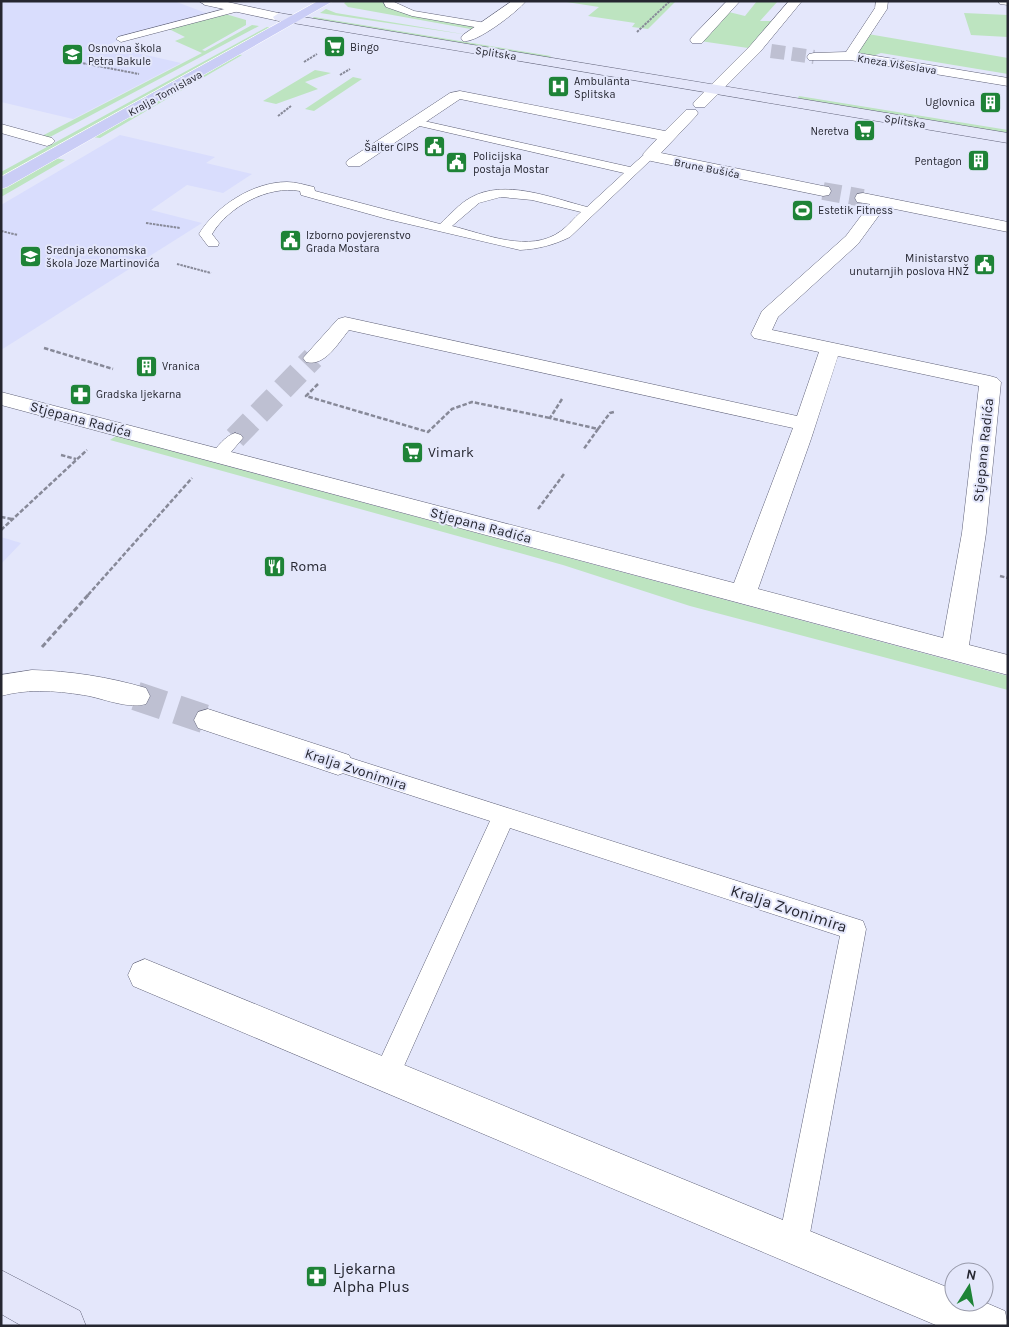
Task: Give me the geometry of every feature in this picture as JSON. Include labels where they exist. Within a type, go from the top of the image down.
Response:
[{"type":"main road","name":"Kralja Tomislava","points":[[1,184],[293,15],[308,7],[327,1]]},
{"type":"main road","name":"Splitska","points":[[308,7],[468,38],[557,58]]},
{"type":"main road","name":"Splitska","points":[[279,17],[293,15],[645,72],[1008,138]]},
{"type":"main road","name":"Kralja Tomislava","points":[[85,120],[279,17]]},
{"type":"main road","name":"Splitska","points":[[719,85],[1008,126]]},
{"type":"main road","points":[[32,149],[62,133]]},
{"type":"main road","points":[[1,1291],[65,1326]]},
{"type":"street","points":[[205,1],[293,15]]},
{"type":"street","name":"Splitska","points":[[468,38],[520,1]]},
{"type":"street","points":[[697,40],[734,1]]},
{"type":"street","points":[[719,85],[755,49],[796,1]]},
{"type":"street","name":"Kneza Višeslava","points":[[882,1],[881,9],[850,56],[1008,82]]},
{"type":"street","points":[[239,5],[279,17]]},
{"type":"street","points":[[755,49],[771,51]]},
{"type":"street","points":[[814,57],[850,56]]},
{"type":"street","name":"Brune Bušića","points":[[719,85],[653,152],[655,158],[823,191]]},
{"type":"street","points":[[354,163],[455,96],[465,95],[668,136]]},
{"type":"street","points":[[438,107],[456,111]]},
{"type":"street","points":[[1,128],[47,141]]},
{"type":"street","points":[[635,147],[653,152]]},
{"type":"street","name":"Stjepana Radića","points":[[954,651],[974,533],[990,382],[761,334],[769,315],[852,240],[871,200],[1008,227]]},
{"type":"street","points":[[313,358],[345,323],[805,424]]},
{"type":"street","points":[[743,595],[830,349]]},
{"type":"street","name":"Stjepana Radića","points":[[1,398],[1008,665]]},
{"type":"street","points":[[6,684],[54,681],[98,687],[136,696]]},
{"type":"street","name":"Kralja Zvonimira","points":[[208,720],[338,763]]},
{"type":"street","points":[[145,975],[990,1326]]},
{"type":"lane","points":[[387,1],[389,5],[412,13],[486,26]]},
{"type":"lane","points":[[121,39],[239,5]]},
{"type":"lane","points":[[415,122],[633,171]]},
{"type":"lane","points":[[213,243],[205,234],[209,226],[227,211],[254,194],[284,186],[391,216],[520,246],[549,243],[565,234],[653,152]]},
{"type":"lane","points":[[443,228],[476,199],[494,195],[516,194],[590,211]]},
{"type":"lane","points":[[219,455],[235,438]]},
{"type":"lane","name":"Kralja Zvonimira","points":[[338,763],[854,929],[793,1244]]},
{"type":"lane","points":[[386,1075],[504,816]]},
{"type":"path","points":[[637,32],[670,1]]},
{"type":"path","points":[[304,62],[317,54]]},
{"type":"path","points":[[66,60],[144,75]]},
{"type":"path","points":[[340,75],[350,69]]},
{"type":"path","points":[[278,116],[291,106]]},
{"type":"path","points":[[1,231],[18,235]]},
{"type":"path","points":[[177,264],[211,273]]},
{"type":"path","points":[[44,348],[113,369]]},
{"type":"path","points":[[550,418],[578,374]]},
{"type":"path","points":[[320,379],[320,382],[306,396],[428,432],[448,411],[459,404],[472,402],[598,429],[583,450]]},
{"type":"path","points":[[1,530],[88,449]]},
{"type":"path","points":[[61,455],[77,460]]},
{"type":"path","points":[[6,684],[198,472]]},
{"type":"path","points":[[537,511],[564,474]]},
{"type":"path","points":[[1,517],[13,520]]},
{"type":"shaded area","name":"Osnovna škola Petra Bakule","points":[[1,1],[174,1],[214,16],[121,39],[106,46],[181,63],[73,119],[1,102]]},
{"type":"shaded area","points":[[120,135],[215,157],[206,163],[252,174],[223,193],[187,185],[151,210],[202,223],[1,350],[1,205]]},
{"type":"shaded area","points":[[1,537],[21,543],[1,564]]},
{"type":"green space","points":[[347,1],[384,1],[386,5],[482,26],[476,30],[348,7],[344,3]]},
{"type":"green space","points":[[560,1],[676,1],[648,29],[632,27],[635,23],[588,16],[599,7]]},
{"type":"green space","points":[[757,1],[778,1],[760,21],[776,21],[755,49],[700,41],[729,12],[745,16]]},
{"type":"green space","points":[[326,9],[336,13],[469,35],[320,13]]},
{"type":"green space","points":[[222,13],[246,20],[246,25],[202,50],[205,51],[252,25],[259,26],[50,137],[40,137],[202,53],[175,41],[185,37],[165,27]]},
{"type":"green space","points":[[964,13],[1008,15],[1008,37],[971,35]]},
{"type":"green space","points":[[314,17],[551,56],[548,59],[311,19]]},
{"type":"green space","points":[[267,27],[272,28],[1,177],[1,172]]},
{"type":"green space","points":[[868,34],[1008,58],[1008,74],[881,53],[867,58],[856,55]]},
{"type":"green space","points":[[236,54],[242,55],[100,138],[93,137]]},
{"type":"green space","points":[[315,70],[331,73],[305,82],[318,89],[276,104],[263,101]]},
{"type":"green space","points":[[353,77],[362,79],[314,111],[305,109]]},
{"type":"green space","points":[[799,96],[1008,130],[1008,134],[797,99]]},
{"type":"green space","points":[[55,158],[65,160],[1,197],[1,187]]},
{"type":"green space","points":[[116,436],[1008,676],[1008,690],[690,606],[563,565],[110,440]]},
{"type":"tunnel","points":[[771,51],[814,57]]},
{"type":"tunnel","points":[[823,191],[863,198]]},
{"type":"tunnel","points":[[235,438],[313,358]]},
{"type":"tunnel","points":[[136,696],[208,720]]},
{"type":"place","name":"Bingo","points":[[334,47]]},
{"type":"place","name":"Osnovna škola Petra Bakule","points":[[72,54]]},
{"type":"place","name":"Ambulanta Splitska","points":[[558,87]]},
{"type":"place","name":"Uglovnica","points":[[991,102]]},
{"type":"place","name":"Neretva","points":[[865,131]]},
{"type":"place","name":"Šalter CIPS","points":[[435,147]]},
{"type":"place","name":"Pentagon","points":[[978,161]]},
{"type":"place","name":"Policijska postaja Mostar","points":[[457,162]]},
{"type":"place","name":"Estetik Fitness","points":[[802,210]]},
{"type":"place","name":"Izborno povjerenstvo Grada Mostara","points":[[290,241]]},
{"type":"place","name":"Srednja ekonomska škola Joze Martinovića","points":[[30,256]]},
{"type":"place","name":"Ministarstvo unutarnjih poslova HNŽ","points":[[985,264]]},
{"type":"place","name":"Vranica","points":[[146,366]]},
{"type":"place","name":"Gradska ljekarna","points":[[80,394]]},
{"type":"place","name":"Vimark","points":[[412,452]]},
{"type":"place","name":"Roma","points":[[274,566]]},
{"type":"place","name":"Ljekarna Alpha Plus","points":[[317,1277]]}]
